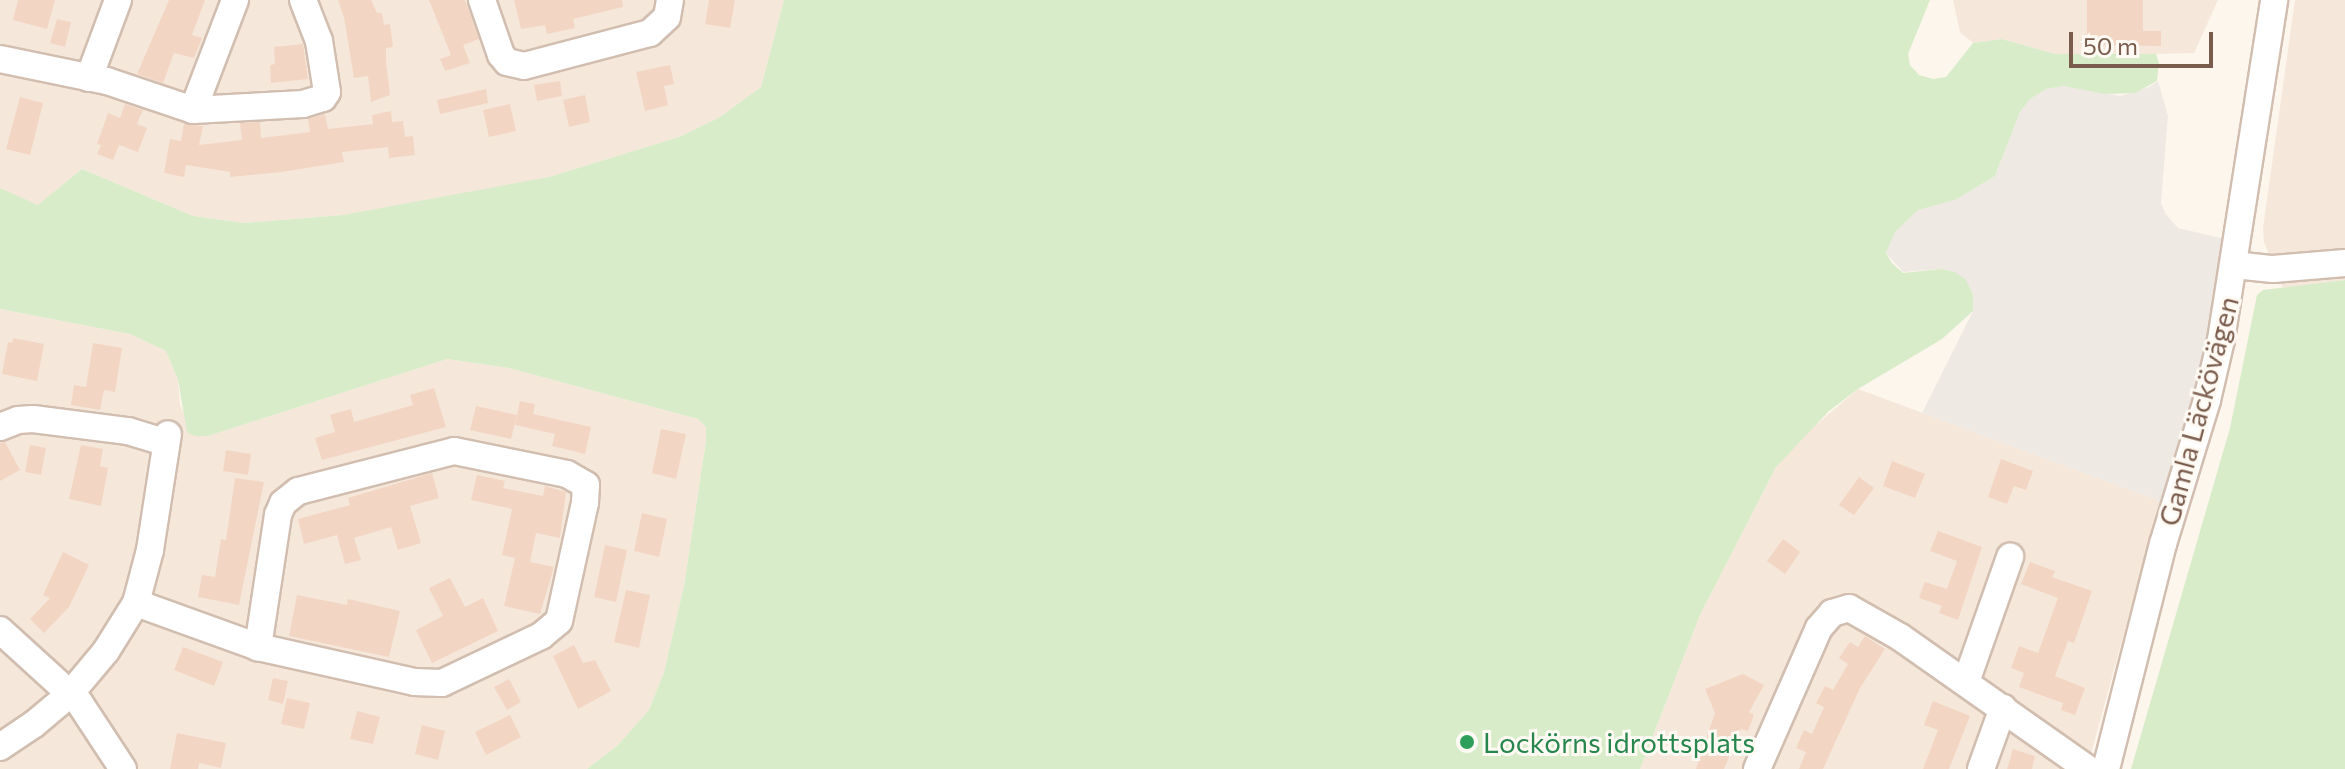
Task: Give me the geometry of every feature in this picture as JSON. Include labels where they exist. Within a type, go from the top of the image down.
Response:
[{"type":"street","points":[[89,78],[118,0]]},
{"type":"street","points":[[193,110],[235,0]]},
{"type":"street","points":[[0,59],[89,78],[193,110],[303,104],[326,96],[319,41],[303,0]]},
{"type":"street","points":[[482,0],[501,55],[507,62],[524,66],[650,33],[667,17],[670,0]]},
{"type":"street","name":"Gamla Läckövägen","points":[[2106,769],[2163,544],[2207,400],[2234,265],[2274,0]]},
{"type":"street","points":[[2234,265],[2273,269],[2345,263]]},
{"type":"street","points":[[0,427],[18,420],[33,419],[167,438],[159,501],[136,603],[106,651],[70,694],[0,747]]},
{"type":"street","points":[[136,603],[258,647],[414,682],[442,683],[541,636],[559,621],[585,503],[586,485],[567,474],[454,451],[298,491],[283,503],[278,515],[258,647]]},
{"type":"street","points":[[1966,682],[2010,557]]},
{"type":"street","points":[[1757,769],[1819,628],[1832,613],[1849,608],[1868,617],[1966,682],[2088,769]]},
{"type":"street","points":[[0,630],[70,694],[94,721],[123,769]]},
{"type":"street","points":[[1981,769],[2003,708]]},
{"type":"shaded area","points":[[0,0],[784,0],[761,87],[720,117],[679,137],[549,177],[460,195],[343,215],[244,223],[193,216],[82,169],[38,206],[0,188]]},
{"type":"shaded area","points":[[1953,0],[2218,0],[2194,53],[2055,54],[2002,39],[1973,43],[1960,32]]},
{"type":"shaded area","points":[[2295,0],[2345,0],[2345,280],[2283,288],[2264,242],[2263,228]]},
{"type":"shaded area","points":[[2158,81],[2168,116],[2161,203],[2165,213],[2178,228],[2225,239],[2209,341],[2189,422],[2160,501],[1922,413],[1973,311],[1973,295],[1955,272],[1941,269],[1903,272],[1886,253],[1894,232],[1918,210],[1955,200],[1995,176],[2020,112],[2030,99],[2046,89],[2064,86],[2120,96]]},
{"type":"shaded area","points":[[0,309],[130,334],[166,351],[178,380],[180,405],[195,436],[208,436],[447,359],[509,368],[698,419],[706,427],[706,441],[684,586],[664,672],[649,710],[618,745],[587,769],[0,769]]},
{"type":"shaded area","points":[[1858,389],[2160,501],[2087,769],[1640,769],[1700,615],[1776,467],[1802,437]]},
{"type":"green space","points":[[784,0],[1930,0],[1908,54],[1910,65],[1919,75],[1933,79],[1946,77],[1973,43],[2002,39],[2055,54],[2156,54],[2159,63],[2157,81],[2135,93],[2105,94],[2064,86],[2046,89],[2030,99],[2020,112],[1995,176],[1955,200],[1918,210],[1895,232],[1886,253],[1892,263],[1903,273],[1941,269],[1955,272],[1966,280],[1973,295],[1973,311],[1942,339],[1858,389],[1829,411],[1776,467],[1700,615],[1640,769],[587,769],[618,745],[649,710],[664,672],[684,586],[706,441],[706,427],[698,419],[509,368],[447,359],[208,436],[195,436],[187,432],[178,380],[166,351],[130,334],[0,309],[0,188],[38,205],[82,169],[193,216],[244,223],[343,215],[549,177],[679,137],[720,117],[761,87]]},
{"type":"green space","points":[[2345,280],[2345,769],[2131,769],[2230,428],[2257,295],[2263,290]]},
{"type":"building","points":[[18,0],[55,0],[47,29],[13,20]]},
{"type":"building","points":[[169,0],[205,0],[192,35],[202,38],[194,58],[174,53],[163,83],[137,74]]},
{"type":"building","points":[[338,0],[371,0],[377,13],[382,13],[384,25],[390,24],[393,47],[386,48],[386,61],[390,95],[371,102],[368,76],[354,78],[344,17]]},
{"type":"building","points":[[429,0],[465,0],[479,39],[463,45],[470,63],[445,71],[440,59],[451,55]]},
{"type":"building","points":[[514,0],[622,0],[623,7],[573,19],[575,28],[547,34],[545,25],[521,29]]},
{"type":"building","points":[[709,0],[735,0],[730,28],[705,24]]},
{"type":"building","points":[[2087,0],[2143,0],[2143,31],[2161,31],[2161,46],[2087,45]]},
{"type":"building","points":[[57,19],[71,22],[65,47],[50,43]]},
{"type":"building","points":[[303,44],[308,79],[271,83],[270,65],[275,64],[274,47]]},
{"type":"building","points":[[670,65],[674,84],[664,86],[668,105],[645,111],[636,72]]},
{"type":"building","points":[[560,81],[562,96],[537,101],[534,85]]},
{"type":"building","points":[[486,89],[488,103],[440,114],[437,100]]},
{"type":"building","points":[[585,95],[590,122],[569,127],[563,100]]},
{"type":"building","points":[[20,97],[43,103],[30,155],[6,149]]},
{"type":"building","points":[[125,104],[143,110],[137,124],[147,128],[138,152],[119,145],[113,160],[97,154],[101,145],[97,144],[108,113],[120,118]]},
{"type":"building","points":[[510,104],[516,131],[489,137],[483,110]]},
{"type":"building","points":[[391,111],[392,122],[403,121],[405,137],[413,136],[415,155],[389,158],[388,147],[342,152],[344,162],[281,172],[230,177],[230,172],[186,165],[184,177],[164,173],[170,139],[181,141],[184,124],[203,126],[199,145],[242,140],[240,123],[260,122],[261,138],[310,132],[308,119],[325,114],[328,129],[373,124],[372,115]]},
{"type":"building","points":[[13,338],[44,344],[37,381],[2,374],[8,342],[12,343]]},
{"type":"building","points":[[93,343],[122,348],[115,392],[104,390],[100,410],[71,405],[74,385],[86,387]]},
{"type":"building","points":[[434,388],[446,427],[322,460],[315,438],[335,432],[330,415],[351,409],[354,422],[413,405],[410,395]]},
{"type":"building","points":[[520,401],[535,404],[533,414],[591,427],[585,454],[552,446],[555,434],[515,425]]},
{"type":"building","points":[[476,406],[517,415],[511,439],[470,430]]},
{"type":"building","points":[[661,429],[686,434],[676,479],[652,473]]},
{"type":"building","points":[[5,442],[20,470],[0,481],[0,443]]},
{"type":"building","points":[[30,445],[46,448],[41,475],[25,472]]},
{"type":"building","points":[[81,445],[103,449],[100,466],[108,468],[101,506],[69,499]]},
{"type":"building","points":[[226,450],[251,454],[248,475],[223,471]]},
{"type":"building","points":[[2001,459],[2033,471],[2026,490],[2014,486],[2007,504],[1988,497]]},
{"type":"building","points":[[1892,461],[1925,474],[1915,498],[1883,486]]},
{"type":"building","points":[[432,473],[439,498],[410,506],[421,543],[398,550],[391,527],[354,538],[361,560],[345,564],[337,535],[304,544],[298,519],[350,505],[348,498]]},
{"type":"building","points":[[477,475],[505,481],[503,488],[543,496],[545,486],[566,492],[560,538],[536,533],[530,562],[554,567],[540,614],[504,606],[515,558],[502,555],[512,509],[471,500]]},
{"type":"building","points":[[1859,477],[1874,488],[1854,515],[1839,505]]},
{"type":"building","points":[[235,478],[264,482],[239,605],[198,597],[202,575],[215,577],[221,539],[226,540]]},
{"type":"building","points":[[642,513],[667,519],[659,557],[634,551]]},
{"type":"building","points":[[1938,531],[1982,547],[1958,620],[1939,613],[1942,606],[1919,598],[1925,582],[1947,589],[1957,561],[1930,551]]},
{"type":"building","points":[[1783,539],[1800,552],[1785,574],[1767,561]]},
{"type":"building","points":[[605,545],[627,550],[616,602],[594,597]]},
{"type":"building","points":[[63,552],[89,565],[69,607],[44,633],[30,619],[50,598],[43,595]]},
{"type":"building","points":[[2030,562],[2055,571],[2052,577],[2092,591],[2074,643],[2068,641],[2055,676],[2085,688],[2075,715],[2061,710],[2063,703],[2019,687],[2024,673],[2011,668],[2019,646],[2038,653],[2058,598],[2021,584]]},
{"type":"building","points":[[450,578],[465,607],[483,598],[498,631],[432,663],[416,630],[443,616],[429,588]]},
{"type":"building","points":[[626,590],[650,595],[639,648],[614,642]]},
{"type":"building","points":[[297,595],[347,605],[348,599],[400,611],[389,657],[289,636]]},
{"type":"building","points":[[1865,636],[1885,649],[1860,688],[1823,769],[1799,769],[1806,752],[1796,748],[1804,730],[1812,734],[1824,707],[1816,703],[1825,686],[1833,690],[1848,664],[1839,658],[1850,642],[1858,647]]},
{"type":"building","points":[[574,645],[583,663],[595,660],[611,691],[578,709],[553,656]]},
{"type":"building","points":[[183,647],[223,662],[214,686],[174,670]]},
{"type":"building","points":[[1743,674],[1764,685],[1749,712],[1754,715],[1748,731],[1741,729],[1724,769],[1696,769],[1715,713],[1705,689]]},
{"type":"building","points":[[273,678],[288,681],[283,704],[268,700]]},
{"type":"building","points":[[509,679],[521,702],[507,710],[494,687]]},
{"type":"building","points":[[287,698],[310,703],[304,729],[281,724]]},
{"type":"building","points":[[1933,701],[1970,716],[1949,769],[1923,769],[1938,730],[1924,725]]},
{"type":"building","points":[[357,711],[380,717],[373,744],[350,739]]},
{"type":"building","points":[[510,715],[521,737],[486,755],[475,732]]},
{"type":"building","points":[[422,725],[445,731],[438,760],[415,754]]},
{"type":"building","points":[[177,733],[226,743],[221,768],[199,763],[198,769],[170,769]]},
{"type":"building","points":[[2013,749],[2035,756],[2032,769],[2007,769]]},
{"type":"place","name":"Lockörns idrottsplats","points":[[1467,742]]}]
